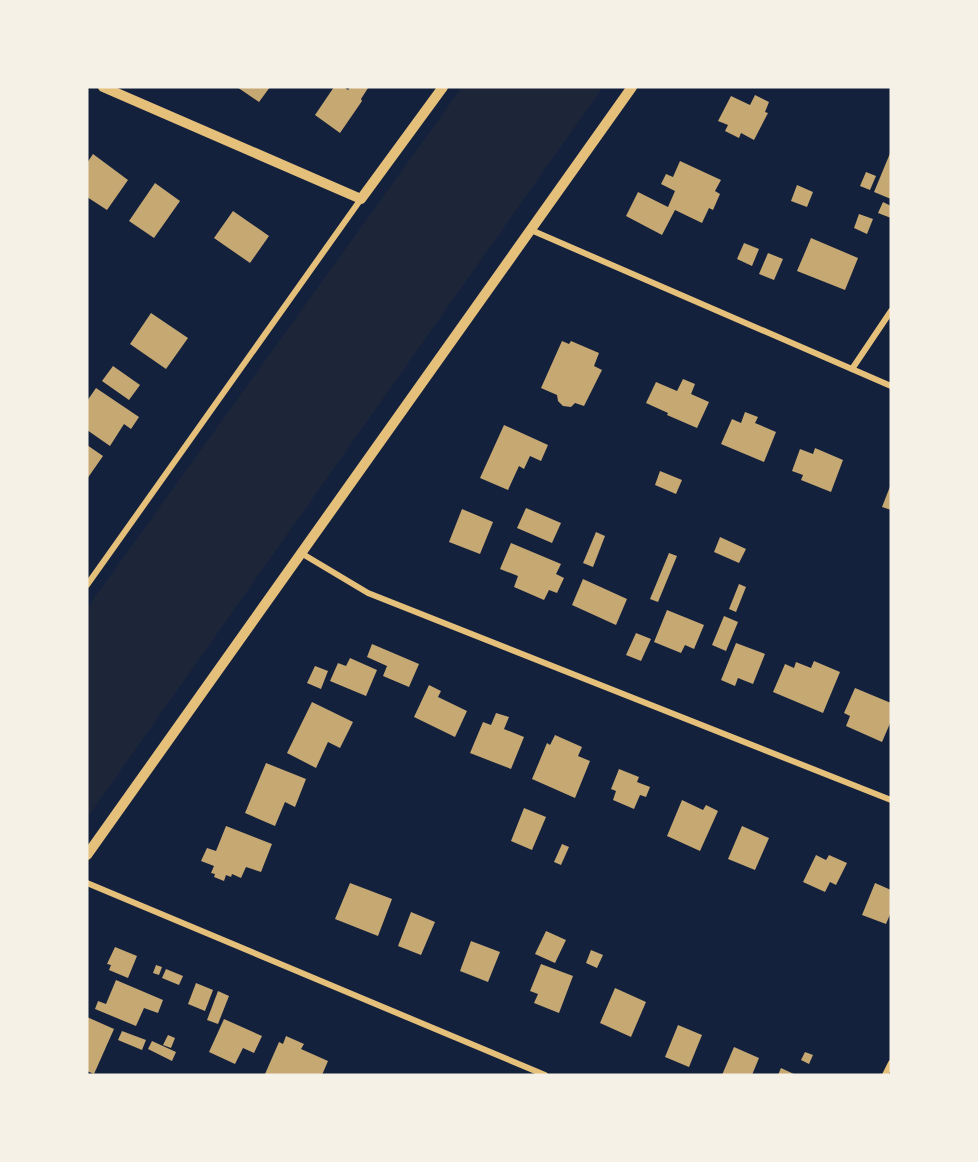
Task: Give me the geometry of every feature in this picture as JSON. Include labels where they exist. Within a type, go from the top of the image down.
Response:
[{"type":"street","points":[[103,87],[361,199]]},
{"type":"street","points":[[87,585],[443,87]]},
{"type":"street","points":[[87,855],[632,87]]},
{"type":"street","points":[[531,230],[891,386]]},
{"type":"street","points":[[852,369],[891,311]]},
{"type":"street","points":[[301,553],[368,593],[891,800]]},
{"type":"street","points":[[87,883],[545,1075]]},
{"type":"street","points":[[885,1075],[891,1063]]},
{"type":"shaded area","points":[[462,87],[603,87],[87,818],[87,608]]},
{"type":"building","points":[[237,87],[270,87],[259,102]]},
{"type":"building","points":[[334,87],[344,87],[348,90],[350,87],[368,88],[340,133],[315,115]]},
{"type":"building","points":[[755,95],[769,102],[765,112],[768,113],[754,140],[741,133],[739,138],[725,131],[728,125],[718,121],[731,96],[750,105]]},
{"type":"building","points":[[891,151],[891,199],[874,192]]},
{"type":"building","points":[[93,154],[128,180],[107,210],[87,197],[87,163]]},
{"type":"building","points":[[680,161],[721,180],[715,191],[720,194],[713,210],[709,208],[702,223],[675,210],[662,235],[626,216],[638,192],[668,207],[675,191],[661,184],[666,174],[673,177]]},
{"type":"building","points":[[866,172],[876,176],[870,190],[860,186]]},
{"type":"building","points":[[155,183],[180,201],[154,238],[129,221]]},
{"type":"building","points":[[797,185],[813,192],[807,207],[791,201]]},
{"type":"building","points":[[883,202],[891,206],[891,218],[878,213]]},
{"type":"building","points":[[233,211],[269,236],[250,263],[214,238]]},
{"type":"building","points":[[859,214],[873,219],[867,234],[854,228]]},
{"type":"building","points":[[811,238],[858,258],[845,290],[797,271]]},
{"type":"building","points":[[744,243],[759,249],[752,266],[737,259]]},
{"type":"building","points":[[768,253],[783,259],[774,280],[759,274]]},
{"type":"building","points":[[151,313],[188,338],[166,369],[130,344]]},
{"type":"building","points":[[562,341],[569,344],[571,341],[599,353],[594,366],[602,370],[584,406],[575,403],[571,407],[563,406],[558,401],[557,395],[541,388]]},
{"type":"building","points":[[113,366],[140,385],[129,400],[102,381]]},
{"type":"building","points":[[683,379],[695,384],[691,394],[709,402],[697,428],[646,403],[656,382],[677,391]]},
{"type":"building","points":[[96,388],[139,417],[131,429],[124,424],[110,446],[87,430],[87,401]]},
{"type":"building","points":[[745,412],[758,417],[755,423],[776,432],[764,462],[721,444],[732,419],[741,423]]},
{"type":"building","points":[[504,425],[548,445],[541,461],[530,456],[524,469],[519,466],[508,490],[480,478]]},
{"type":"building","points":[[87,445],[103,456],[87,479]]},
{"type":"building","points":[[815,448],[843,460],[831,492],[801,480],[803,475],[792,471],[800,449],[813,454]]},
{"type":"building","points":[[660,471],[682,480],[676,494],[655,485]]},
{"type":"building","points":[[891,484],[891,510],[882,507]]},
{"type":"building","points":[[526,508],[561,523],[552,543],[517,528]]},
{"type":"building","points":[[462,509],[493,522],[480,554],[449,542]]},
{"type":"building","points":[[596,532],[605,536],[593,567],[583,563]]},
{"type":"building","points":[[720,537],[746,549],[739,563],[714,552]]},
{"type":"building","points":[[511,543],[561,564],[556,574],[564,578],[557,593],[549,590],[544,600],[514,587],[518,576],[500,569]]},
{"type":"building","points":[[669,553],[677,556],[658,602],[650,599]]},
{"type":"building","points":[[583,579],[627,599],[616,625],[572,605]]},
{"type":"building","points":[[739,584],[746,587],[736,612],[729,609]]},
{"type":"building","points":[[667,610],[704,625],[694,649],[685,645],[681,653],[654,642]]},
{"type":"building","points":[[724,616],[738,622],[726,651],[712,645]]},
{"type":"building","points":[[636,633],[651,639],[641,661],[626,655]]},
{"type":"building","points":[[736,643],[765,654],[753,684],[738,678],[735,686],[721,680]]},
{"type":"building","points":[[372,644],[419,664],[409,687],[383,676],[387,666],[367,657]]},
{"type":"building","points":[[350,658],[377,670],[366,696],[330,681],[338,663],[346,666]]},
{"type":"building","points":[[814,661],[840,672],[823,713],[773,692],[785,664],[794,668],[796,662],[811,668]]},
{"type":"building","points":[[315,666],[328,671],[321,689],[307,683]]},
{"type":"building","points":[[429,685],[441,691],[438,697],[467,711],[455,737],[414,717]]},
{"type":"building","points":[[855,688],[891,703],[891,721],[882,742],[846,726],[850,716],[844,713]]},
{"type":"building","points":[[312,702],[353,722],[340,748],[328,742],[316,768],[287,753]]},
{"type":"building","points":[[496,713],[509,717],[504,729],[524,737],[511,769],[470,753],[483,722],[491,725]]},
{"type":"building","points":[[555,735],[582,747],[578,756],[590,761],[575,798],[532,779],[547,743],[550,745]]},
{"type":"building","points":[[266,763],[306,779],[295,807],[285,802],[275,826],[245,813]]},
{"type":"building","points":[[619,769],[639,777],[637,782],[650,787],[646,797],[640,795],[634,809],[613,800],[616,791],[611,789]]},
{"type":"building","points":[[682,800],[703,810],[706,805],[718,811],[700,851],[667,836]]},
{"type":"building","points":[[524,808],[546,817],[532,850],[511,841]]},
{"type":"building","points":[[226,826],[272,844],[261,872],[246,867],[241,878],[232,874],[231,877],[226,875],[224,881],[214,877],[215,874],[211,873],[214,866],[201,861],[207,848],[216,851]]},
{"type":"building","points":[[742,826],[769,838],[755,870],[728,859]]},
{"type":"building","points":[[562,844],[569,847],[561,865],[554,862]]},
{"type":"building","points":[[816,855],[826,860],[829,855],[847,863],[836,885],[830,882],[825,892],[803,882]]},
{"type":"building","points":[[350,883],[392,899],[378,936],[335,919]]},
{"type":"building","points":[[875,883],[891,890],[891,912],[886,924],[862,915]]},
{"type":"building","points":[[411,912],[435,922],[421,955],[398,946]]},
{"type":"building","points":[[546,931],[566,940],[555,963],[535,954]]},
{"type":"building","points":[[471,941],[500,952],[488,982],[460,971]]},
{"type":"building","points":[[115,947],[137,956],[128,978],[109,970],[111,965],[107,964]]},
{"type":"building","points":[[591,950],[603,955],[597,968],[586,963]]},
{"type":"building","points":[[541,964],[573,976],[559,1013],[534,1003],[538,994],[530,991]]},
{"type":"building","points":[[156,965],[162,967],[159,975],[153,973]]},
{"type":"building","points":[[166,969],[183,976],[179,985],[162,978]]},
{"type":"building","points":[[116,980],[163,1000],[158,1013],[144,1008],[136,1026],[95,1009],[98,1001],[106,1004]]},
{"type":"building","points":[[196,983],[213,990],[205,1011],[188,1004]]},
{"type":"building","points":[[615,988],[646,1002],[631,1037],[600,1023]]},
{"type":"building","points":[[218,991],[229,996],[218,1024],[207,1020]]},
{"type":"building","points":[[87,1017],[114,1029],[94,1074],[87,1071]]},
{"type":"building","points":[[224,1019],[262,1036],[254,1053],[243,1048],[235,1064],[209,1052]]},
{"type":"building","points":[[678,1025],[702,1035],[689,1067],[665,1057]]},
{"type":"building","points":[[122,1031],[146,1040],[142,1050],[118,1040]]},
{"type":"building","points":[[168,1035],[175,1038],[171,1048],[163,1045]]},
{"type":"building","points":[[286,1036],[304,1044],[301,1049],[328,1061],[322,1075],[265,1074],[279,1042],[283,1044]]},
{"type":"building","points":[[152,1041],[176,1052],[172,1061],[148,1049]]},
{"type":"building","points":[[734,1047],[759,1058],[752,1075],[722,1075]]},
{"type":"building","points":[[805,1052],[813,1055],[809,1064],[801,1060]]},
{"type":"building","points":[[781,1068],[796,1075],[778,1075]]}]
